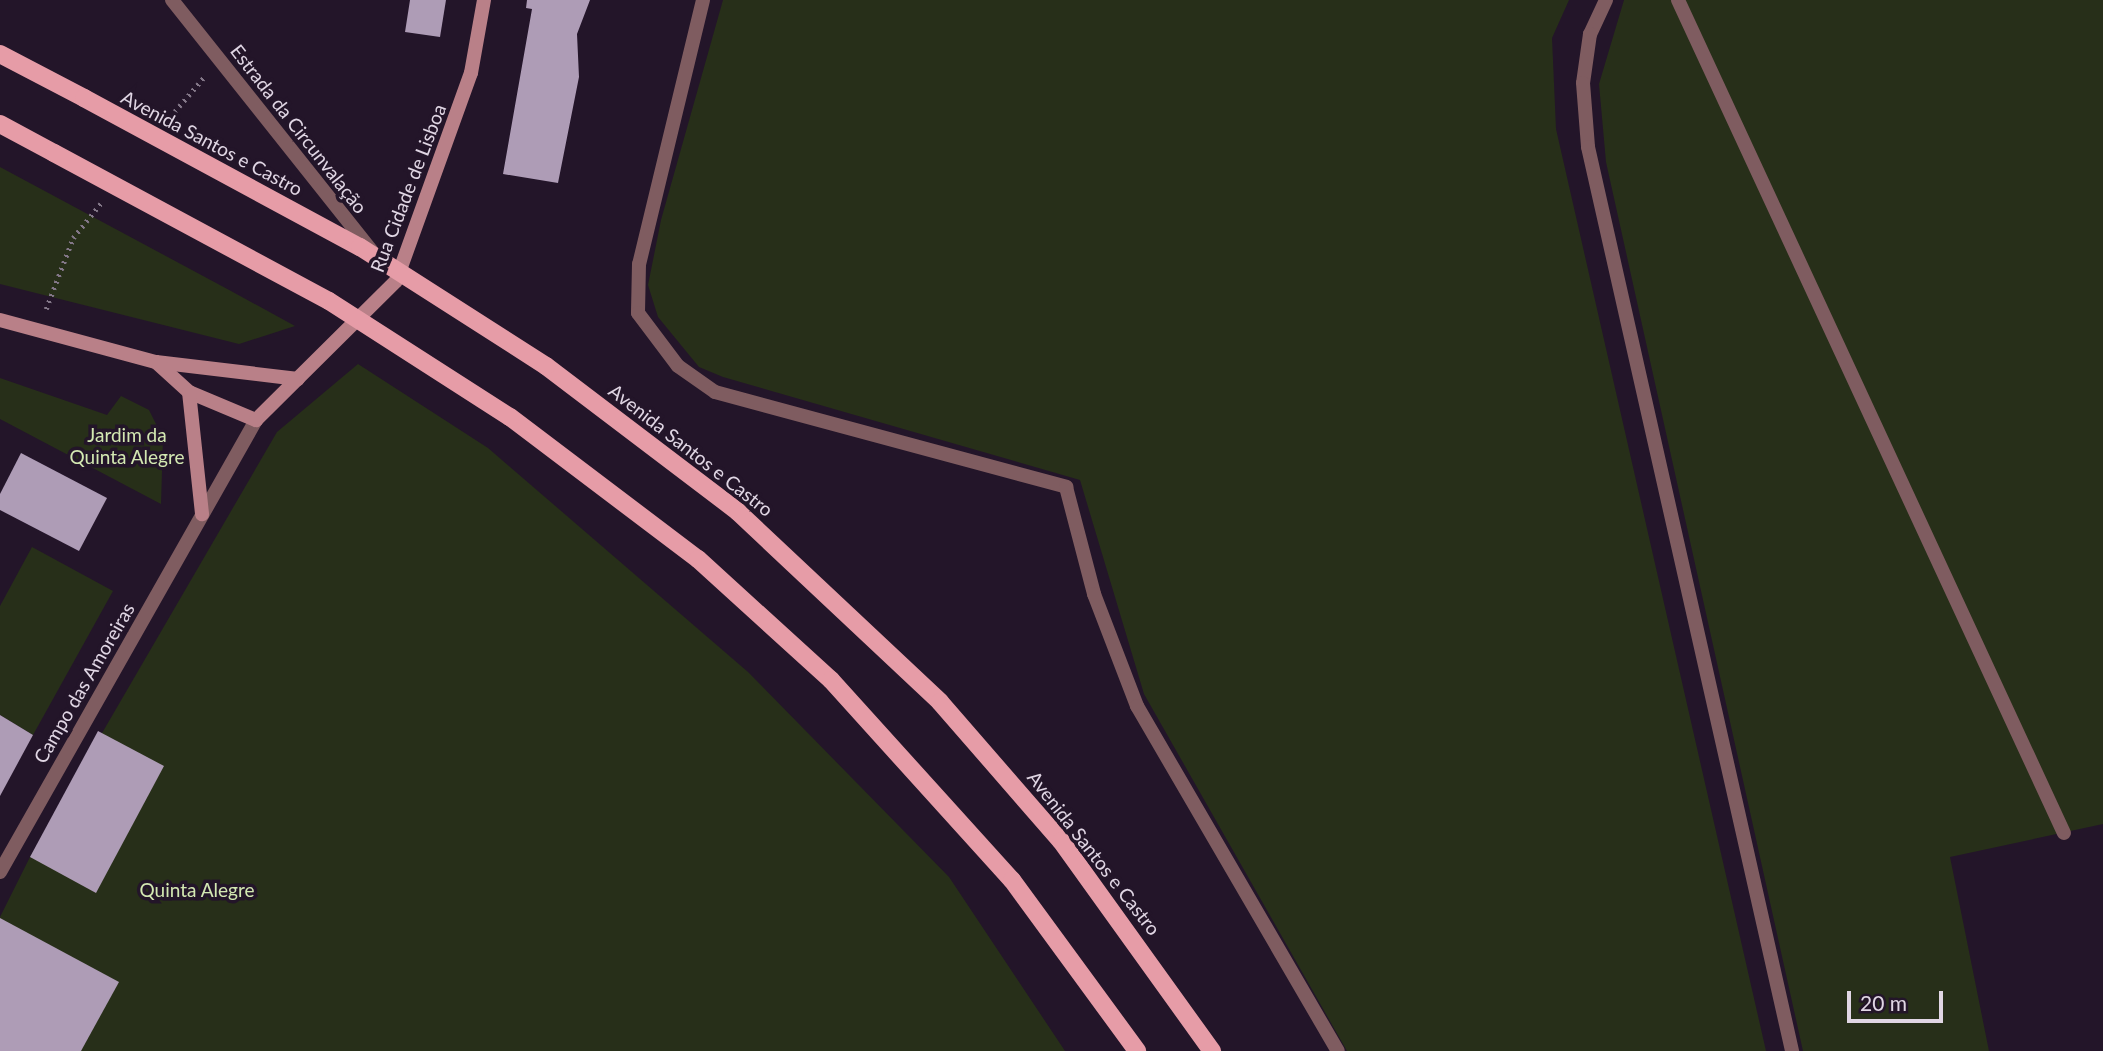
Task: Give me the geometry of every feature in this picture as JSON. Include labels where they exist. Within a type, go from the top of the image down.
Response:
[{"type":"main road","name":"Avenida Santos e Castro","points":[[0,54],[360,247],[546,366],[756,527],[954,718],[1109,904],[1212,1051]]},
{"type":"main road","points":[[0,124],[329,301],[510,417],[736,593],[831,680],[932,786],[1052,931],[1137,1051]]},
{"type":"street","name":"Estrada da Circunvalação","points":[[173,0],[396,281]]},
{"type":"street","name":"Rua Cidade de Lisboa","points":[[256,420],[396,281],[471,73],[484,0]]},
{"type":"street","points":[[703,0],[639,264],[638,313],[678,366],[715,392],[1066,487],[1094,594],[1137,706],[1338,1051]]},
{"type":"street","points":[[1606,0],[1590,34],[1583,83],[1588,147],[1792,1051]]},
{"type":"street","points":[[1678,0],[2064,833]]},
{"type":"street","points":[[0,320],[156,362],[298,379]]},
{"type":"street","points":[[156,362],[189,392],[256,420]]},
{"type":"street","points":[[189,392],[202,514]]},
{"type":"street","name":"Campo das Amoreiras","points":[[0,872],[256,420]]},
{"type":"green space","points":[[723,0],[1569,0],[1552,38],[1556,129],[1766,1051],[1347,1051],[1144,694],[1080,480],[723,377],[699,367],[658,317],[648,285],[661,220]]},
{"type":"green space","points":[[1624,0],[2103,0],[2103,824],[1950,857],[1989,1051],[1803,1051],[1606,162],[1599,84]]},
{"type":"green space","points":[[0,167],[295,326],[239,344],[0,284]]},
{"type":"green space","name":"Quinta Alegre","points":[[358,364],[488,448],[748,672],[949,877],[1065,1051],[0,1051],[0,917],[30,857],[277,432]]},
{"type":"green space","name":"Jardim da Quinta Alegre","points":[[0,378],[107,415],[121,396],[149,410],[163,438],[161,504],[0,419]]},
{"type":"green space","points":[[32,547],[113,591],[33,735],[0,715],[0,606]]},
{"type":"building","points":[[410,0],[446,0],[440,37],[405,32]]},
{"type":"building","points":[[527,0],[590,0],[577,34],[579,77],[558,183],[503,174],[532,9],[526,8]]},
{"type":"building","points":[[21,453],[107,498],[79,551],[0,510],[0,494]]},
{"type":"building","points":[[0,715],[33,735],[0,796]]},
{"type":"building","points":[[98,731],[164,766],[96,893],[30,857]]},
{"type":"building","points":[[0,918],[119,982],[81,1051],[0,1051]]}]
